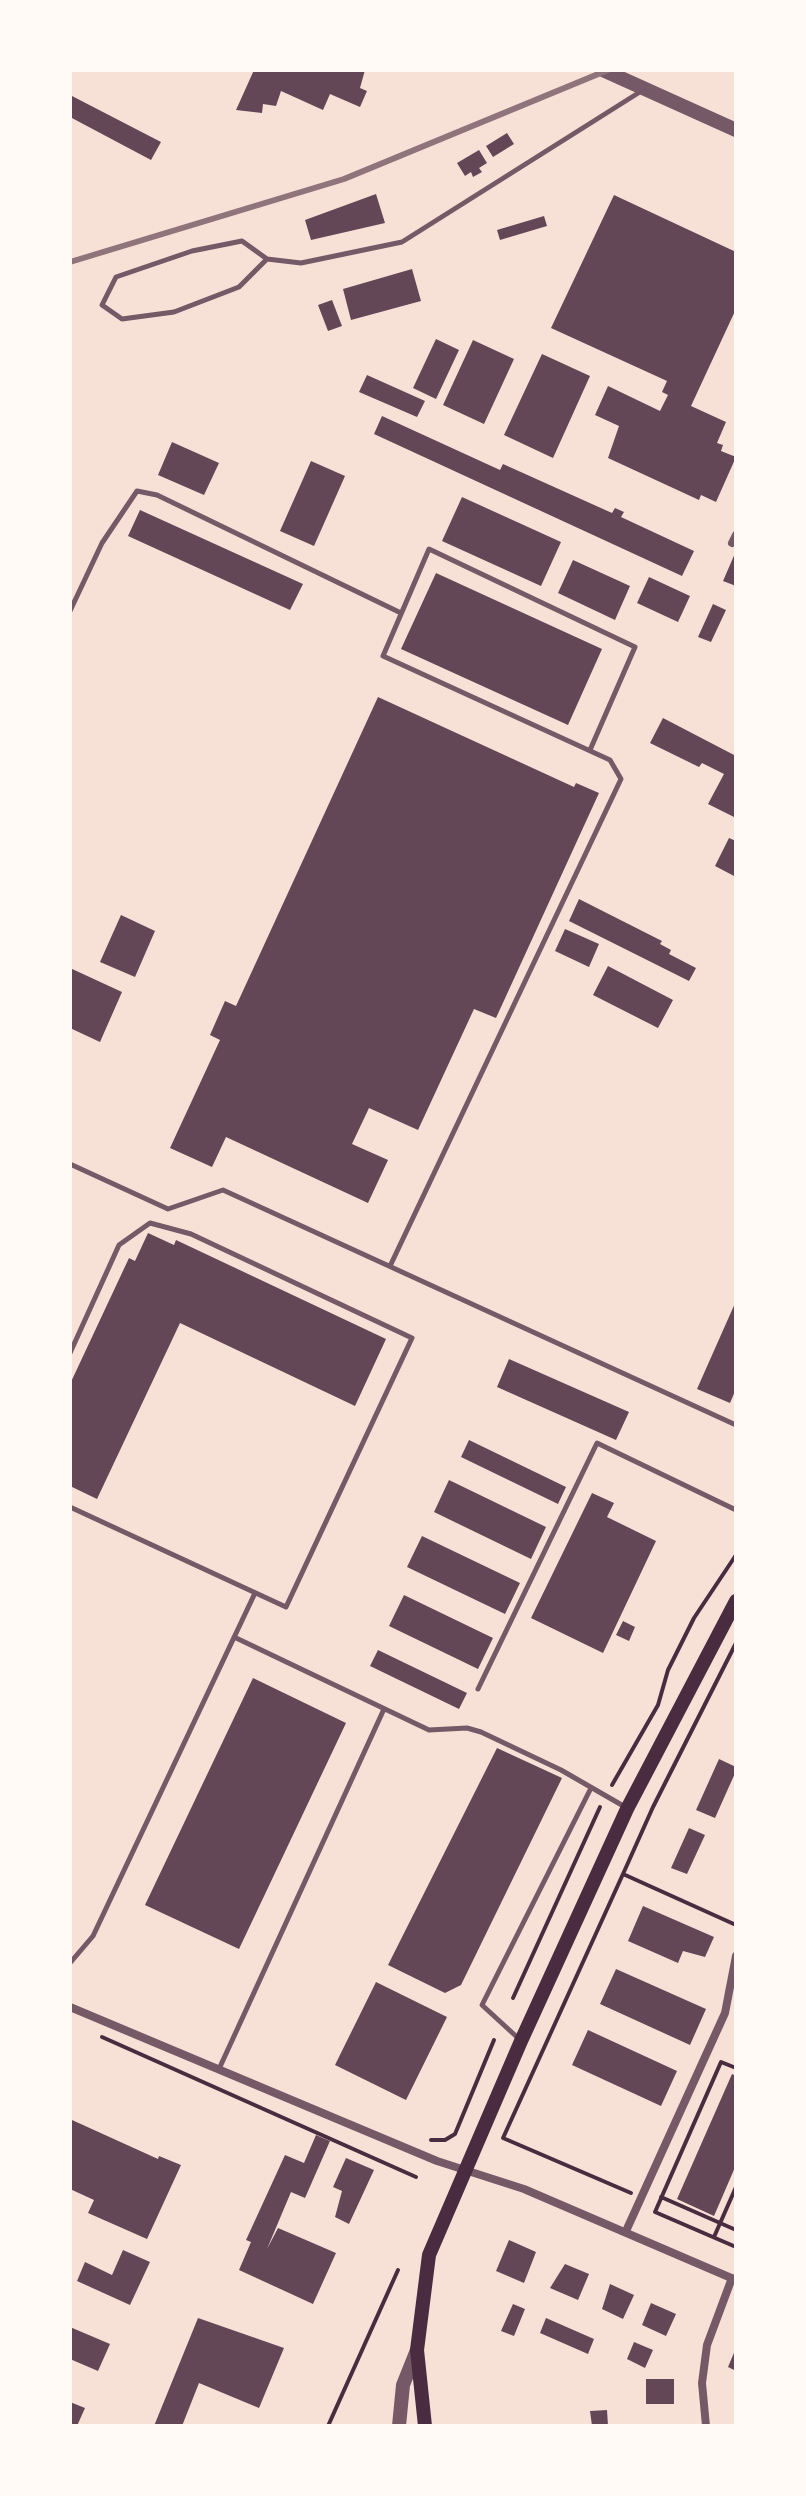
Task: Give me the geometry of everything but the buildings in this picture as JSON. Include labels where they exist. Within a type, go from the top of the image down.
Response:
[{"type":"main road","points":[[425,2426],[417,2350],[429,2255],[521,2041],[627,1809],[736,1601]]},
{"type":"street","points":[[603,70],[736,130]]},
{"type":"street","points":[[626,2231],[725,2013],[736,1956]]},
{"type":"street","points":[[70,2007],[437,2161],[465,2168],[626,2231],[734,2279],[707,2345],[702,2383],[706,2426]]},
{"type":"street","points":[[725,2013],[736,2018]]},
{"type":"street","points":[[399,2426],[403,2385],[417,2350]]},
{"type":"lane","points":[[267,259],[239,287],[174,312],[122,319],[102,305],[116,277],[192,251],[242,241],[267,259],[301,263],[402,242],[644,89]]},
{"type":"lane","points":[[70,611],[102,543],[137,491],[157,495],[401,613]]},
{"type":"lane","points":[[391,1264],[621,779],[610,760],[383,656],[429,549],[635,647],[590,750]]},
{"type":"lane","points":[[70,1164],[168,1209],[223,1190],[391,1264],[736,1425]]},
{"type":"lane","points":[[70,1353],[119,1245],[150,1223],[191,1234],[412,1338],[286,1607],[70,1507]]},
{"type":"lane","points":[[478,1689],[597,1443],[736,1510]]},
{"type":"lane","points":[[70,1963],[93,1936],[255,1593]]},
{"type":"lane","points":[[234,1637],[429,1730],[454,1727],[481,1732],[627,1809]]},
{"type":"lane","points":[[219,2069],[384,1709]]},
{"type":"lane","points":[[521,2041],[482,2005],[591,1788]]},
{"type":"path","points":[[513,1998],[605,1796],[658,1705],[668,1670],[694,1618],[736,1555]]},
{"type":"path","points":[[736,1643],[675,1762],[503,2138],[641,2197],[655,2212],[736,2247]]},
{"type":"path","points":[[623,1874],[736,1925]]},
{"type":"path","points":[[99,2036],[416,2177]]},
{"type":"path","points":[[431,2140],[445,2140],[455,2134],[494,2040]]},
{"type":"path","points":[[655,2212],[721,2062],[736,2068]]},
{"type":"path","points":[[714,2237],[736,2187]]},
{"type":"path","points":[[662,2197],[736,2230]]},
{"type":"path","points":[[328,2426],[398,2270]]},
{"type":"railway","points":[[70,262],[344,179],[608,70]]}]
